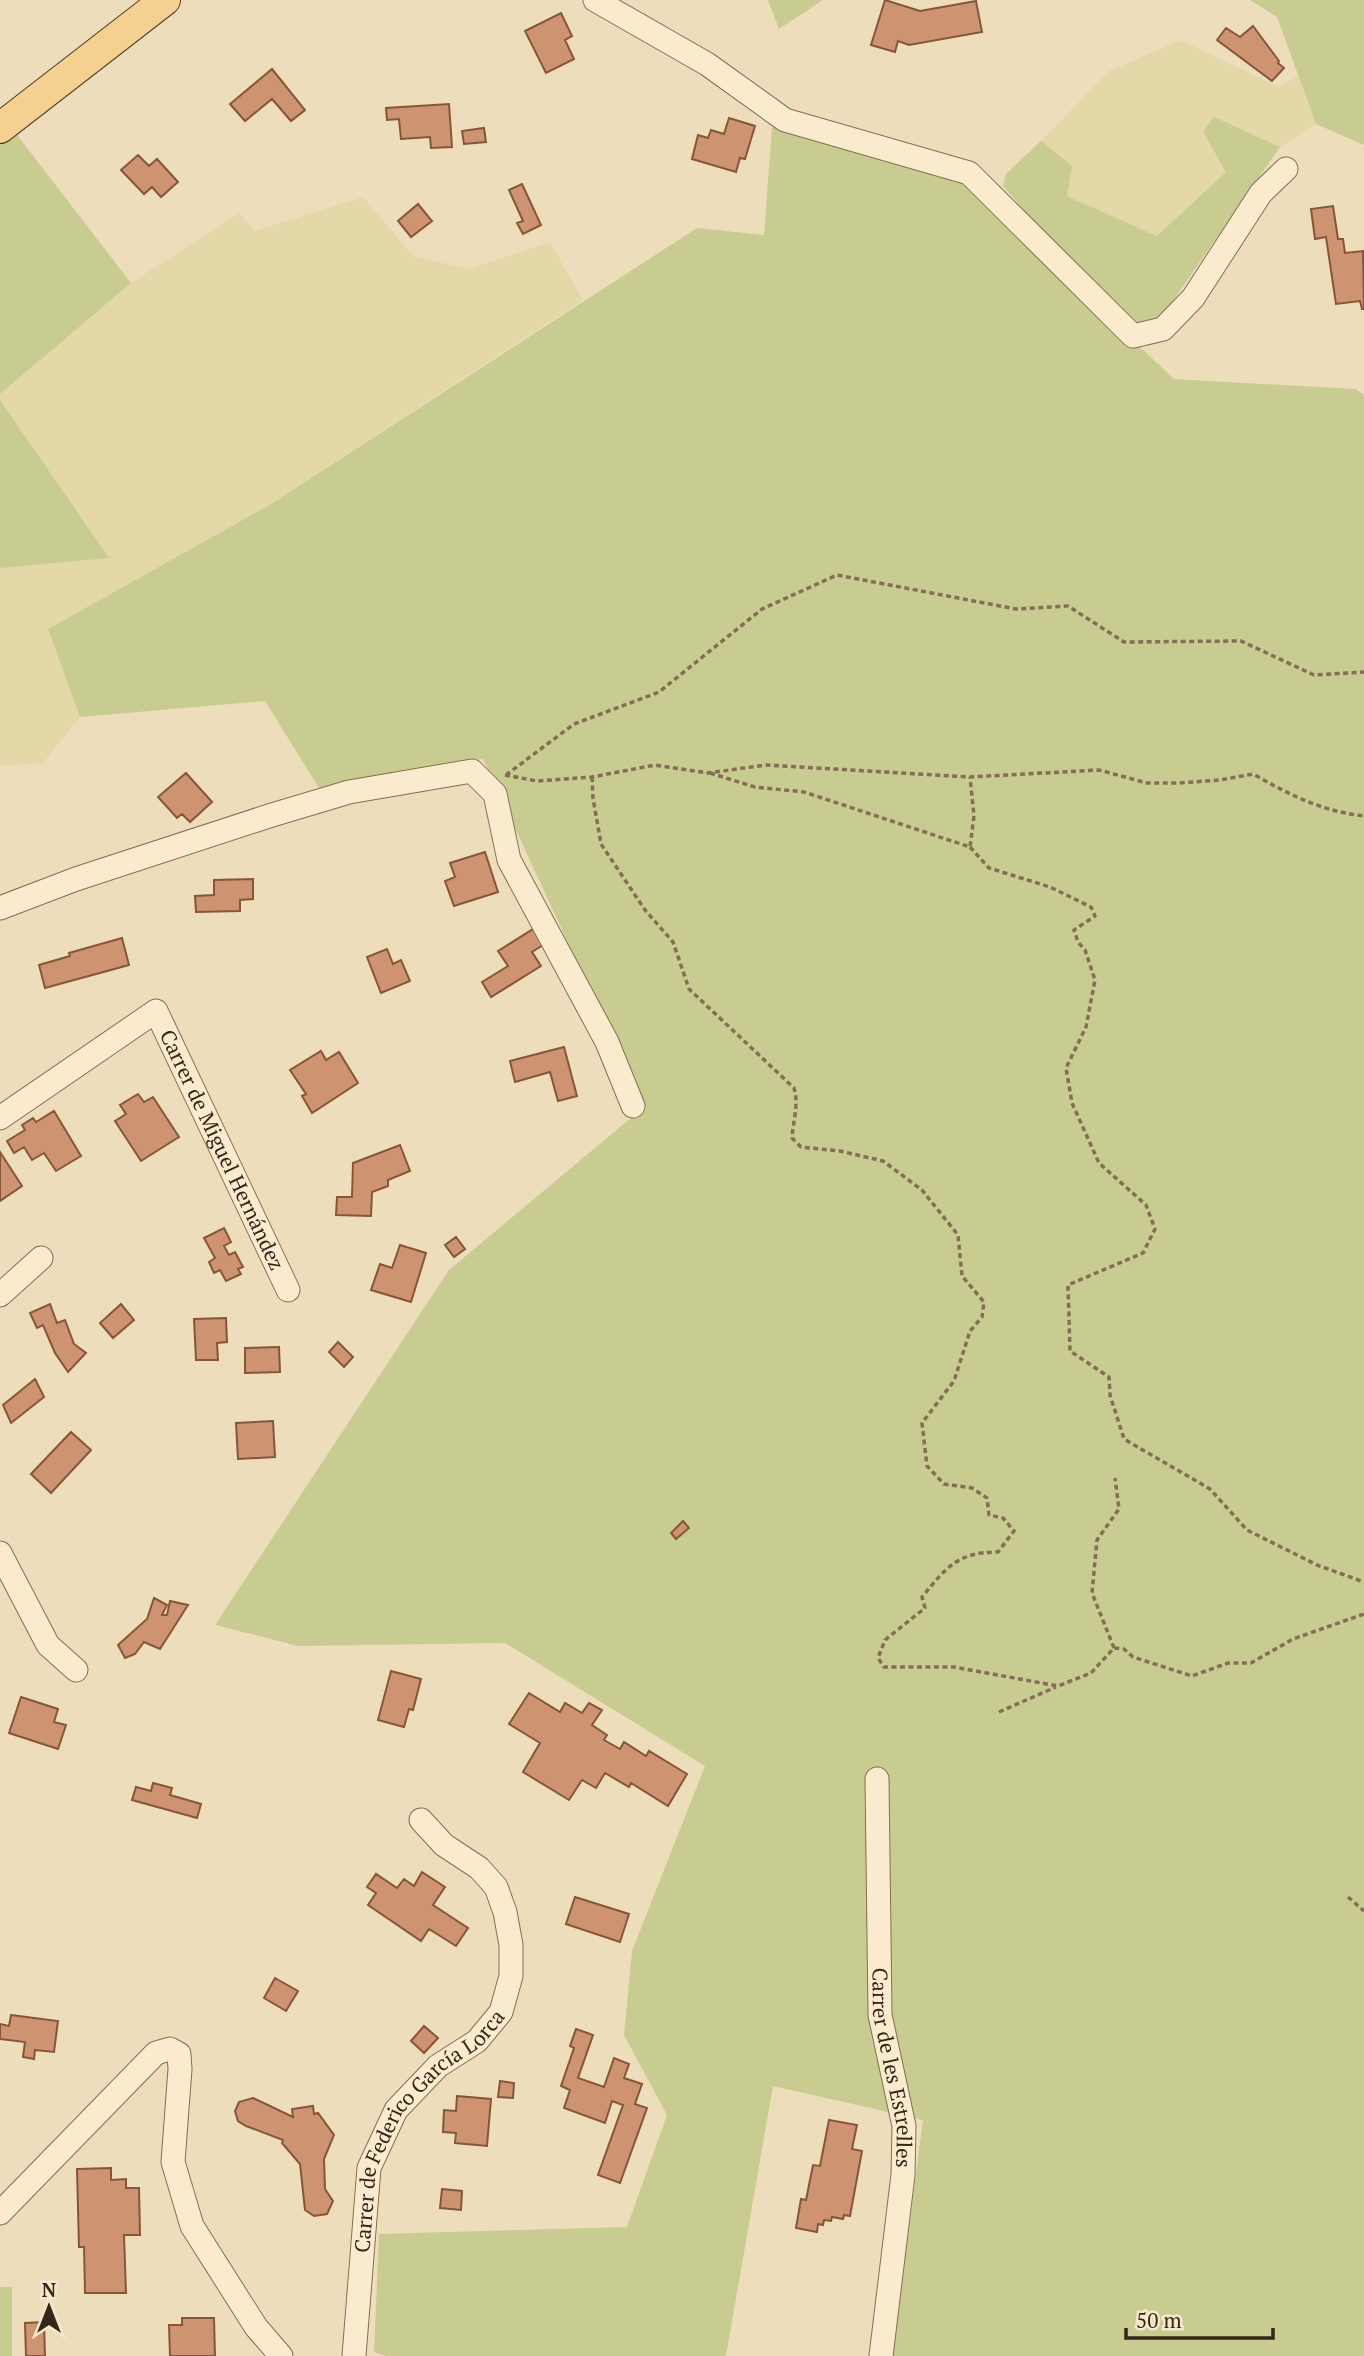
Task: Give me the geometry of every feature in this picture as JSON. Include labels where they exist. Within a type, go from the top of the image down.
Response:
[{"type":"main road","points":[[0,128],[165,0]]},
{"type":"street","points":[[595,0],[707,64],[785,120],[969,173],[1133,336],[1163,329],[1193,298],[1261,193],[1286,169]]},
{"type":"street","points":[[0,908],[114,866],[349,792],[472,771],[495,794],[509,860],[607,1042],[633,1106]]},
{"type":"street","name":"Carrer de Miguel Hernández","points":[[0,1118],[156,1011],[288,1290]]},
{"type":"street","points":[[0,1295],[41,1258]]},
{"type":"street","points":[[0,1553],[48,1645],[76,1670]]},
{"type":"street","name":"Carrer de les Estrelles","points":[[877,1779],[880,2015],[904,2126],[904,2175],[881,2356]]},
{"type":"street","name":"Carrer de Federico García Lorca","points":[[354,2356],[369,2168],[396,2110],[438,2066],[477,2041],[501,2012],[511,1976],[511,1945],[505,1912],[496,1887],[479,1868],[444,1845],[421,1820]]},
{"type":"street","points":[[0,2213],[156,2053],[170,2049],[179,2054],[180,2069],[173,2162],[192,2226],[256,2327],[281,2356]]},
{"type":"path","points":[[506,775],[574,724],[659,692],[762,609],[837,575],[1016,609],[1068,606],[1124,642],[1241,641],[1314,675],[1364,671]]},
{"type":"path","points":[[472,771],[537,781],[592,777],[655,765],[708,772],[755,787],[804,792],[970,847],[989,868],[1050,887],[1091,907],[1095,916],[1074,930],[1078,942],[1085,950],[1095,979],[1086,1027],[1066,1068],[1072,1103],[1099,1163],[1146,1205],[1155,1229],[1143,1253],[1068,1285],[1070,1351],[1109,1377],[1110,1395],[1124,1439],[1210,1489],[1247,1530],[1317,1565],[1364,1582]]},
{"type":"path","points":[[708,772],[766,765],[970,777],[1099,770],[1147,783],[1220,780],[1253,774],[1298,799],[1345,814],[1364,816]]},
{"type":"path","points":[[592,777],[601,844],[645,910],[673,942],[689,989],[794,1088],[798,1101],[792,1138],[801,1147],[839,1151],[883,1161],[922,1190],[958,1236],[961,1276],[984,1302],[982,1317],[970,1331],[954,1381],[922,1423],[927,1466],[944,1484],[972,1488],[987,1498],[989,1514],[1003,1518],[1014,1531],[998,1552],[978,1552],[948,1566],[922,1597],[925,1608],[885,1640],[878,1658],[884,1667],[954,1667],[1058,1686]]},
{"type":"path","points":[[970,777],[974,816],[970,847]]},
{"type":"path","points":[[1114,1648],[1092,1593],[1097,1540],[1119,1509],[1115,1478]]},
{"type":"path","points":[[1114,1648],[1124,1649],[1133,1657],[1192,1676],[1228,1663],[1251,1663],[1293,1639],[1364,1614]]},
{"type":"path","points":[[999,1712],[1091,1673],[1114,1648]]},
{"type":"path","points":[[1348,1897],[1364,1911]]},
{"type":"shaded area","points":[[1181,40],[1279,87],[1298,76],[1316,124],[1280,147],[1214,117],[1203,132],[1226,172],[1157,236],[1067,196],[1072,166],[1041,141],[1109,71]]},
{"type":"shaded area","points":[[363,197],[413,256],[468,269],[550,242],[583,300],[271,504],[48,629],[80,717],[43,763],[0,766],[0,568],[108,558],[0,400],[0,394],[131,283],[239,213],[255,231]]},
{"type":"green space","points":[[768,0],[823,0],[779,29]]},
{"type":"green space","points":[[1250,0],[1364,0],[1364,145],[1316,124],[1277,17]]},
{"type":"green space","points":[[1214,117],[1280,147],[1163,315],[1139,324],[1096,292],[1003,186],[1006,174],[1041,141],[1072,166],[1067,196],[1157,236],[1226,172],[1203,132]]},
{"type":"green space","points":[[772,127],[959,177],[1174,379],[1356,389],[1364,395],[1364,2356],[892,2356],[923,2120],[773,2086],[726,2356],[386,2356],[374,2352],[379,2234],[627,2227],[667,2115],[624,2035],[632,1951],[705,1766],[505,1643],[298,1646],[215,1625],[449,1270],[644,1107],[483,759],[319,788],[265,701],[80,717],[48,629],[271,504],[697,228],[764,235]]},
{"type":"green space","points":[[14,131],[131,283],[0,394],[0,141]]},
{"type":"green space","points":[[0,400],[109,558],[0,568]]},
{"type":"green space","points":[[0,2287],[12,2287],[12,2356],[0,2356]]},
{"type":"building","points":[[885,0],[920,11],[976,1],[982,32],[909,45],[898,41],[895,52],[871,45]]},
{"type":"building","points":[[561,13],[572,36],[565,40],[574,59],[546,73],[525,31]]},
{"type":"building","points":[[1253,26],[1284,68],[1272,81],[1217,40],[1226,28],[1240,37]]},
{"type":"building","points":[[272,69],[305,110],[291,121],[272,99],[245,121],[230,104]]},
{"type":"building","points":[[449,104],[452,147],[431,148],[430,137],[401,139],[399,119],[387,120],[386,108]]},
{"type":"building","points":[[729,118],[755,126],[745,159],[740,158],[736,172],[692,159],[698,135],[708,138],[711,130],[724,134]]},
{"type":"building","points":[[484,128],[486,142],[464,144],[462,131]]},
{"type":"building","points":[[138,155],[149,166],[157,159],[178,182],[161,197],[152,187],[144,194],[121,170]]},
{"type":"building","points":[[522,184],[541,225],[523,234],[517,223],[523,221],[509,190]]},
{"type":"building","points":[[418,204],[432,221],[411,237],[398,221]]},
{"type":"building","points":[[1333,206],[1338,239],[1343,239],[1345,253],[1363,251],[1364,309],[1360,301],[1336,304],[1326,237],[1315,239],[1311,209]]},
{"type":"building","points":[[186,773],[212,802],[190,822],[182,814],[177,818],[158,797]]},
{"type":"building","points":[[485,852],[498,892],[454,906],[445,881],[455,877],[450,863]]},
{"type":"building","points":[[253,879],[253,899],[240,900],[240,911],[196,912],[195,896],[214,895],[214,880]]},
{"type":"building","points":[[538,926],[548,942],[532,952],[541,966],[491,997],[482,982],[508,966],[498,951]]},
{"type":"building","points":[[122,938],[129,965],[45,988],[39,965],[70,956],[69,953]]},
{"type":"building","points":[[387,949],[393,964],[401,960],[410,981],[381,993],[367,957]]},
{"type":"building","points":[[564,1047],[577,1096],[558,1101],[550,1072],[515,1082],[510,1061]]},
{"type":"building","points":[[321,1051],[326,1060],[339,1052],[358,1083],[312,1113],[302,1096],[306,1094],[290,1070]]},
{"type":"building","points":[[138,1094],[144,1102],[153,1097],[179,1137],[141,1161],[115,1121],[126,1114],[120,1105]]},
{"type":"building","points":[[54,1111],[81,1156],[56,1171],[44,1153],[32,1160],[24,1147],[14,1153],[7,1141],[25,1130],[22,1125],[33,1118],[36,1122]]},
{"type":"building","points":[[400,1145],[410,1171],[388,1180],[388,1186],[372,1192],[371,1216],[336,1215],[337,1197],[352,1197],[353,1163]]},
{"type":"building","points":[[0,1152],[22,1186],[0,1201]]},
{"type":"building","points":[[224,1228],[231,1242],[224,1246],[229,1255],[235,1252],[243,1267],[238,1269],[241,1274],[226,1281],[220,1270],[214,1273],[209,1262],[215,1258],[204,1238]]},
{"type":"building","points":[[456,1237],[465,1249],[454,1257],[445,1245]]},
{"type":"building","points":[[400,1245],[426,1253],[411,1302],[371,1290],[380,1264],[392,1268]]},
{"type":"building","points":[[50,1304],[57,1323],[65,1320],[74,1344],[86,1353],[68,1372],[55,1353],[43,1325],[37,1328],[30,1313]]},
{"type":"building","points":[[121,1304],[134,1320],[113,1338],[100,1323]]},
{"type":"building","points":[[226,1318],[227,1342],[217,1343],[218,1360],[196,1360],[194,1319]]},
{"type":"building","points":[[338,1342],[353,1357],[344,1367],[329,1352]]},
{"type":"building","points":[[279,1347],[280,1372],[245,1373],[245,1348]]},
{"type":"building","points":[[35,1379],[44,1397],[11,1423],[3,1405]]},
{"type":"building","points":[[273,1421],[275,1457],[238,1459],[236,1423]]},
{"type":"building","points":[[71,1432],[91,1450],[51,1493],[31,1474]]},
{"type":"building","points":[[683,1521],[689,1528],[676,1539],[671,1533]]},
{"type":"building","points":[[154,1598],[167,1605],[162,1615],[167,1615],[170,1601],[188,1605],[160,1649],[144,1642],[135,1654],[125,1658],[118,1645],[147,1619]]},
{"type":"building","points":[[391,1671],[421,1679],[413,1710],[409,1709],[404,1727],[378,1720]]},
{"type":"building","points":[[529,1693],[560,1712],[565,1703],[582,1713],[589,1703],[602,1710],[592,1725],[607,1735],[604,1740],[620,1749],[624,1742],[646,1756],[649,1751],[687,1774],[668,1806],[631,1783],[629,1787],[605,1773],[596,1788],[582,1780],[569,1800],[523,1772],[540,1743],[509,1724]]},
{"type":"building","points":[[21,1697],[58,1709],[54,1722],[66,1725],[58,1749],[9,1733]]},
{"type":"building","points":[[153,1783],[172,1788],[170,1795],[201,1804],[197,1818],[132,1800],[136,1787],[151,1791]]},
{"type":"building","points":[[422,1872],[445,1887],[433,1905],[468,1928],[456,1946],[429,1929],[421,1941],[368,1905],[376,1893],[367,1887],[376,1874],[397,1888],[404,1879],[414,1886]]},
{"type":"building","points":[[575,1897],[629,1914],[620,1942],[566,1924]]},
{"type":"building","points":[[275,1978],[298,1991],[286,2011],[264,1998]]},
{"type":"building","points":[[11,2015],[58,2021],[54,2052],[35,2050],[34,2059],[23,2057],[25,2042],[0,2039],[0,2024],[9,2026]]},
{"type":"building","points":[[424,2026],[438,2038],[424,2053],[411,2041]]},
{"type":"building","points":[[576,2029],[593,2035],[578,2078],[604,2087],[614,2058],[629,2064],[624,2078],[642,2084],[635,2104],[647,2108],[620,2183],[598,2175],[623,2105],[612,2101],[605,2123],[564,2108],[570,2090],[561,2086],[574,2048],[570,2046]]},
{"type":"building","points":[[500,2081],[514,2083],[513,2098],[498,2097]]},
{"type":"building","points":[[457,2096],[491,2099],[487,2146],[455,2143],[456,2133],[443,2132],[444,2110],[456,2111]]},
{"type":"building","points":[[253,2098],[293,2117],[292,2109],[313,2106],[314,2114],[318,2113],[334,2135],[324,2159],[325,2189],[333,2201],[327,2214],[314,2216],[305,2210],[300,2164],[282,2143],[283,2140],[238,2121],[235,2111],[239,2102]]},
{"type":"building","points":[[829,2120],[857,2125],[852,2149],[862,2151],[850,2216],[824,2220],[823,2225],[818,2224],[817,2232],[796,2228],[801,2199],[806,2200],[813,2165],[820,2166]]},
{"type":"building","points":[[111,2168],[111,2180],[126,2179],[126,2188],[139,2188],[140,2235],[124,2235],[126,2293],[85,2293],[84,2247],[79,2247],[77,2169]]},
{"type":"building","points":[[442,2189],[462,2191],[461,2210],[440,2208]]},
{"type":"building","points":[[182,2318],[214,2318],[215,2356],[170,2356],[169,2325],[182,2325]]},
{"type":"building","points":[[44,2322],[45,2356],[26,2356],[25,2323]]}]
